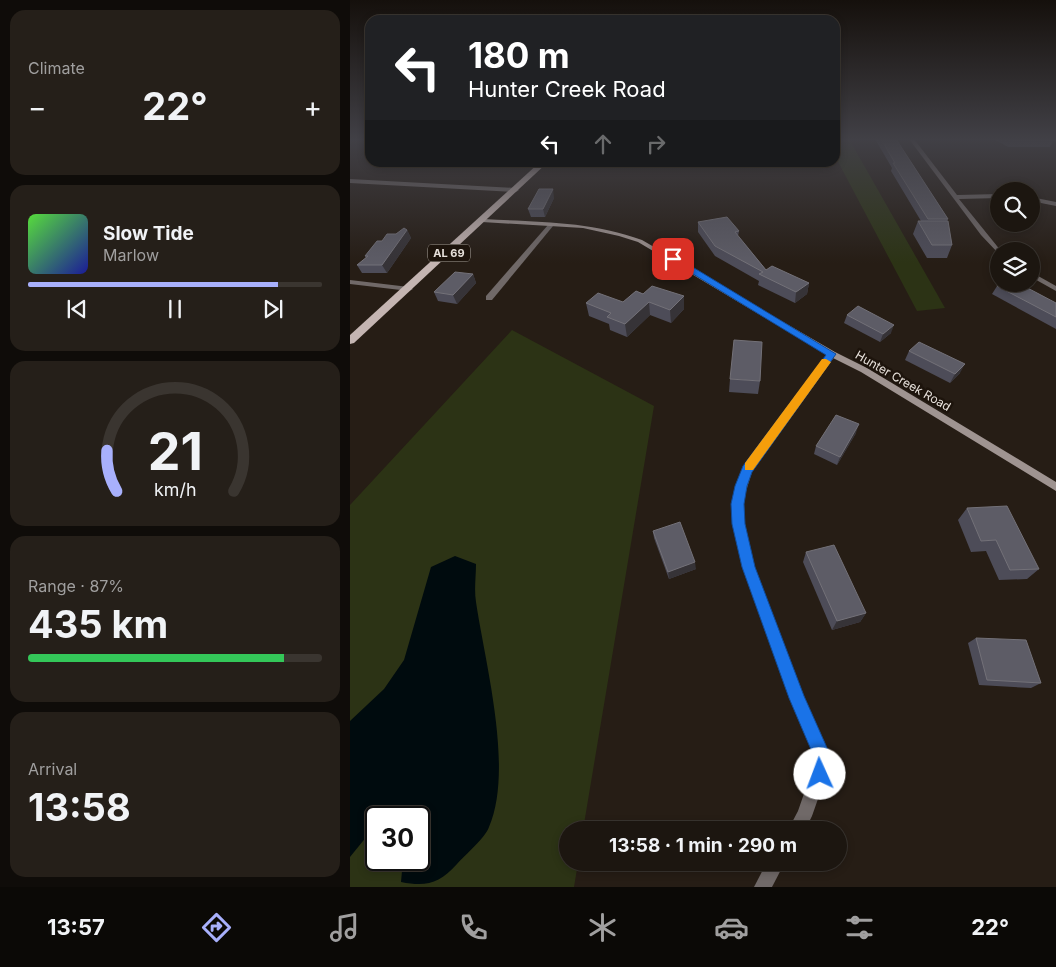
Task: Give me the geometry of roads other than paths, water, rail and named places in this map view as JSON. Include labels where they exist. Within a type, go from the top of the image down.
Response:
[{"type":"main road","name":"AL 69","points":[[350,341],[484,221],[526,180]]},
{"type":"main road","name":"Hunter Creek Road","points":[[484,221],[605,229],[640,241],[947,419],[1056,487]]},
{"type":"street","points":[[942,180],[991,242]]},
{"type":"street","points":[[350,181],[516,190]]},
{"type":"street","points":[[955,197],[990,196]]},
{"type":"street","points":[[1040,200],[1056,204]]},
{"type":"street","points":[[489,298],[550,226]]},
{"type":"street","points":[[1040,279],[1056,289]]},
{"type":"street","points":[[350,282],[408,289]]},
{"type":"street","points":[[801,821],[824,759],[797,698],[748,567],[739,524],[738,504],[741,486],[747,470],[832,354]]},
{"type":"street","points":[[763,887],[773,871]]}]
